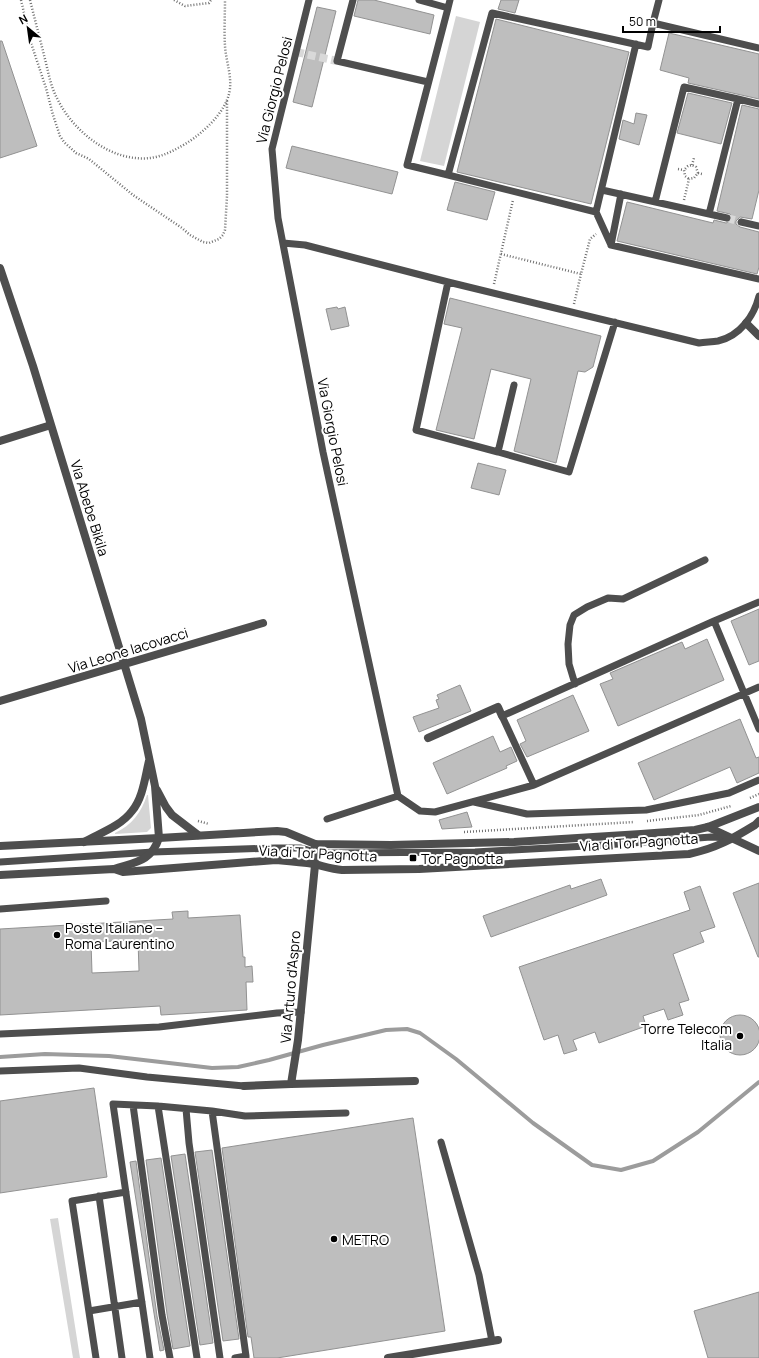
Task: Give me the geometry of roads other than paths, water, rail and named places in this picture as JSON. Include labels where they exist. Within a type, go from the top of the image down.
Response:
[{"type":"street","name":"Via Abebe Bikila","points":[[0,268],[51,425],[141,719],[155,786],[159,838]]},
{"type":"street","points":[[746,323],[759,336]]},
{"type":"street","points":[[0,441],[51,425]]},
{"type":"street","name":"Via Leone Iacovacci","points":[[0,701],[263,623]]},
{"type":"street","points":[[428,738],[498,707],[502,716]]},
{"type":"street","name":"Via Abebe Bikila","points":[[84,842],[118,824],[133,811],[141,792],[149,758]]},
{"type":"street","name":"Via Abebe Bikila","points":[[155,786],[172,815],[198,835]]},
{"type":"street","name":"Via di Tor Pagnotta","points":[[0,846],[277,831],[286,832],[315,848],[507,842],[684,831],[708,827],[759,807]]},
{"type":"street","name":"Via di Tor Pagnotta","points":[[114,869],[123,872],[276,860],[296,861],[342,870],[419,868],[681,854],[703,851],[718,846],[734,838],[759,821]]},
{"type":"street","points":[[708,827],[759,851]]},
{"type":"street","points":[[153,852],[157,846],[159,838]]},
{"type":"street","name":"Via Arturo d'Aspro","points":[[291,1084],[296,1063],[315,865],[315,848]]},
{"type":"street","name":"Via di Tor Pagnotta","points":[[0,875],[114,869],[135,864],[148,857],[153,852]]},
{"type":"street","points":[[244,1086],[415,1081]]},
{"type":"street","points":[[388,1358],[495,1340]]},
{"type":"lane","name":"Via Giorgio Pelosi","points":[[309,0],[272,149],[278,218],[323,452],[398,796]]},
{"type":"lane","points":[[353,0],[337,61],[428,82]]},
{"type":"lane","points":[[419,0],[448,8]]},
{"type":"lane","points":[[450,0],[407,165],[596,212]]},
{"type":"lane","points":[[448,175],[492,14],[636,44],[648,48],[659,0]]},
{"type":"lane","points":[[653,23],[759,48]]},
{"type":"lane","points":[[611,245],[596,212],[636,44]]},
{"type":"lane","points":[[655,202],[684,87],[759,104]]},
{"type":"lane","points":[[709,214],[738,99]]},
{"type":"lane","points":[[602,190],[726,218]]},
{"type":"lane","points":[[611,245],[621,194]]},
{"type":"lane","points":[[741,222],[759,226]]},
{"type":"lane","points":[[283,243],[306,245],[492,293],[699,342],[719,341],[735,333],[746,323],[756,306],[759,296]]},
{"type":"lane","points":[[611,245],[759,279]]},
{"type":"lane","points":[[448,282],[416,430],[569,472],[615,322]]},
{"type":"lane","points":[[498,452],[514,385]]},
{"type":"lane","points":[[575,684],[569,664],[568,644],[570,624],[574,615],[587,606],[608,598],[623,599],[705,560]]},
{"type":"lane","points":[[534,785],[502,716],[759,602]]},
{"type":"lane","points":[[714,621],[759,729]]},
{"type":"lane","points":[[327,819],[398,796],[420,811],[435,812],[534,785],[759,687]]},
{"type":"lane","points":[[474,802],[527,814],[646,810],[728,793],[759,780]]},
{"type":"lane","name":"Via di Tor Pagnotta","points":[[690,839],[708,827]]},
{"type":"lane","name":"Via di Tor Pagnotta","points":[[0,862],[153,852],[275,848],[315,848],[330,853],[482,851],[711,837],[734,838]]},
{"type":"lane","points":[[0,909],[106,901]]},
{"type":"lane","points":[[0,1034],[159,1027],[277,1013],[301,1012]]},
{"type":"lane","points":[[0,1071],[79,1068],[147,1077],[244,1086]]},
{"type":"lane","points":[[150,1358],[113,1104],[158,1106],[245,1116],[346,1113]]},
{"type":"lane","points":[[133,1105],[162,1315],[170,1358]]},
{"type":"lane","points":[[158,1106],[197,1358]]},
{"type":"lane","points":[[186,1109],[189,1143],[220,1358]]},
{"type":"lane","points":[[212,1111],[246,1357],[235,1358]]},
{"type":"lane","points":[[442,1142],[495,1340]]},
{"type":"lane","points":[[96,1358],[72,1201],[126,1192]]},
{"type":"lane","points":[[99,1196],[122,1358]]},
{"type":"lane","points":[[90,1311],[142,1302]]},
{"type":"waterway","points":[[0,1057],[45,1054],[109,1056],[212,1068],[238,1067],[386,1030],[407,1029],[420,1033],[456,1059],[533,1123],[592,1165],[621,1170],[653,1161],[698,1132],[759,1082]]},
{"type":"tunnel","points":[[296,52],[337,61]]},
{"type":"tunnel","points":[[727,218],[741,222]]},
{"type":"place","name":"Tor Pagnotta","points":[[413,858]]},
{"type":"place","name":"Poste Italiane – Roma Laurentino","points":[[57,935]]},
{"type":"place","name":"Torre Telecom Italia","points":[[740,1036]]},
{"type":"place","name":"METRO","points":[[334,1239]]}]
